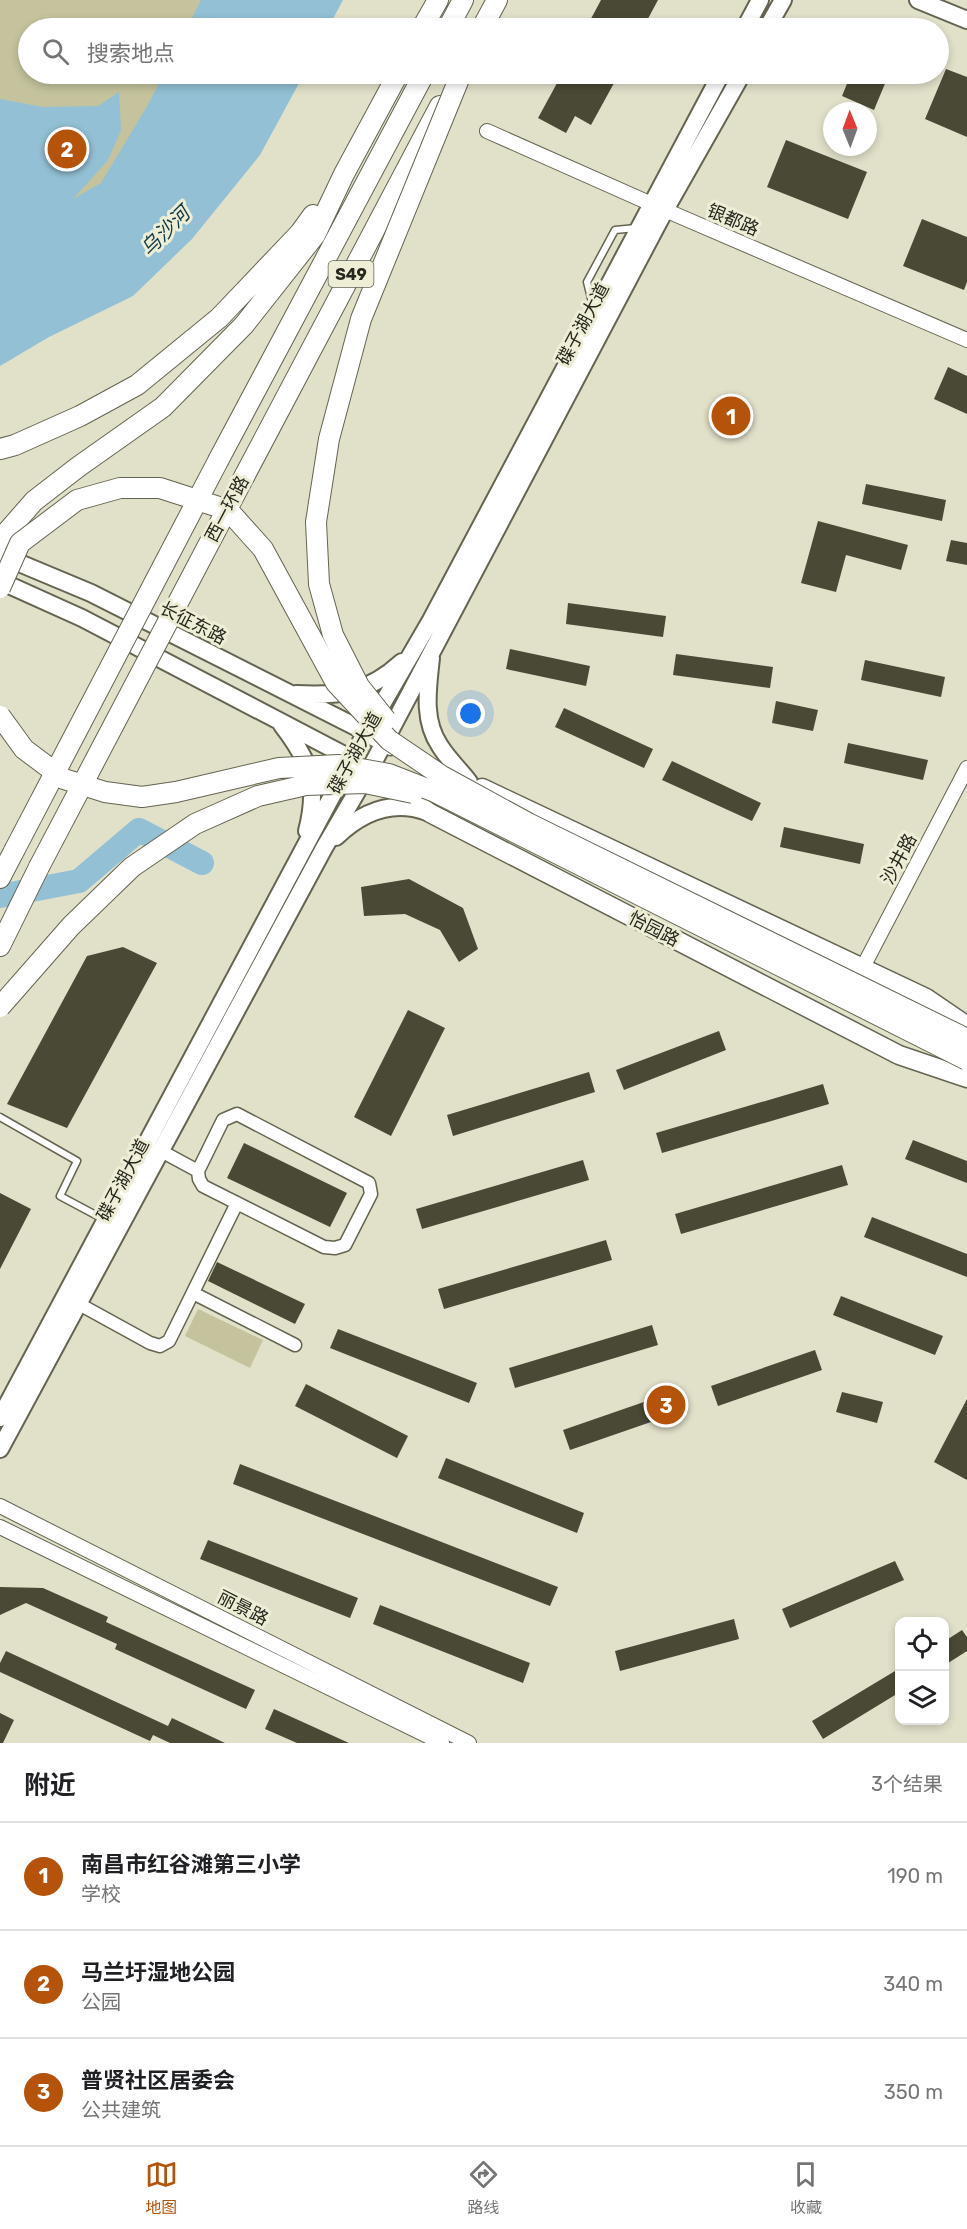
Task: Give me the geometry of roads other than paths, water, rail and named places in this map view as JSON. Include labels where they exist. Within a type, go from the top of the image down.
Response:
[{"type":"highway","points":[[428,18],[438,0]]},
{"type":"highway","points":[[453,18],[463,0]]},
{"type":"highway","points":[[487,18],[497,0]]},
{"type":"highway","points":[[0,540],[34,501],[163,407],[244,325],[315,236],[344,174],[393,84]]},
{"type":"highway","name":"西一环路","points":[[0,878],[419,84]]},
{"type":"highway","name":"西一环路","points":[[0,946],[222,517],[454,84]]},
{"type":"highway","points":[[455,84],[361,319],[329,439],[321,486],[316,522],[319,584],[333,635],[359,686],[396,732],[528,824]]},
{"type":"highway","points":[[0,449],[15,445],[80,416],[137,385],[219,318],[300,233],[344,174]]},
{"type":"highway","points":[[0,588],[20,543],[76,500],[120,488],[160,488],[228,510],[262,549],[336,683],[389,740],[442,776],[528,824],[967,1039]]},
{"type":"highway","points":[[0,716],[24,749],[64,779],[105,792],[142,797],[176,792],[279,768],[339,765],[389,774],[435,792],[967,1060]]},
{"type":"highway","points":[[0,1007],[71,926],[132,867],[195,824],[258,796],[306,785],[365,783],[426,796],[508,829]]},
{"type":"main road","points":[[750,18],[760,0]]},
{"type":"main road","points":[[773,18],[783,0]]},
{"type":"main road","points":[[918,0],[967,20]]},
{"type":"main road","name":"碟子湖大道","points":[[0,1449],[324,848],[369,771],[658,207],[716,84]]},
{"type":"main road","name":"碟子湖大道","points":[[0,1418],[366,732],[412,653],[639,228],[658,207],[736,84]]},
{"type":"main road","name":"长征东路","points":[[0,555],[91,593],[366,732]]},
{"type":"main road","points":[[0,581],[82,618],[352,759]]},
{"type":"main road","points":[[431,651],[429,722],[438,744],[470,782]]},
{"type":"main road","points":[[290,693],[331,695],[353,692],[392,671],[412,653]]},
{"type":"main road","points":[[277,719],[295,742],[310,770],[313,802],[300,858]]},
{"type":"main road","points":[[366,732],[863,967],[926,998],[967,1026]]},
{"type":"main road","name":"怡园路","points":[[352,759],[430,813],[899,1055],[967,1078]]},
{"type":"main road","points":[[324,848],[348,825],[377,811],[398,805],[430,813]]},
{"type":"street","name":"银都路","points":[[486,131],[967,340]]},
{"type":"street","name":"沙井路","points":[[863,967],[967,768]]},
{"type":"street","points":[[237,1114],[369,1183],[371,1194],[345,1245],[335,1248],[324,1247],[203,1186],[198,1171],[223,1120],[237,1114]]},
{"type":"street","points":[[161,1151],[198,1171]]},
{"type":"street","points":[[79,1304],[150,1343],[160,1346],[169,1341],[237,1203]]},
{"type":"street","points":[[193,1293],[295,1345]]},
{"type":"street","name":"丽景路","points":[[0,1506],[469,1743]]},
{"type":"street","name":"丽景路","points":[[0,1527],[442,1743]]},
{"type":"lane","points":[[0,1117],[77,1161],[60,1196],[106,1221]]},
{"type":"water","points":[[201,0],[343,0],[333,18],[192,18]]},
{"type":"water","name":"乌沙河","points":[[159,84],[299,84],[260,155],[192,239],[133,296],[49,337],[0,366],[0,99],[43,107],[98,106],[119,92],[121,130],[108,160],[73,199],[101,183]]},
{"type":"waterway","points":[[0,896],[79,881],[139,830],[202,863]]},
{"type":"place","name":"马兰圩湿地公园","points":[[67,149]]},
{"type":"place","name":"南昌市红谷滩第三小学","points":[[731,416]]},
{"type":"place","name":"普贤社区居委会","points":[[666,1405]]}]
